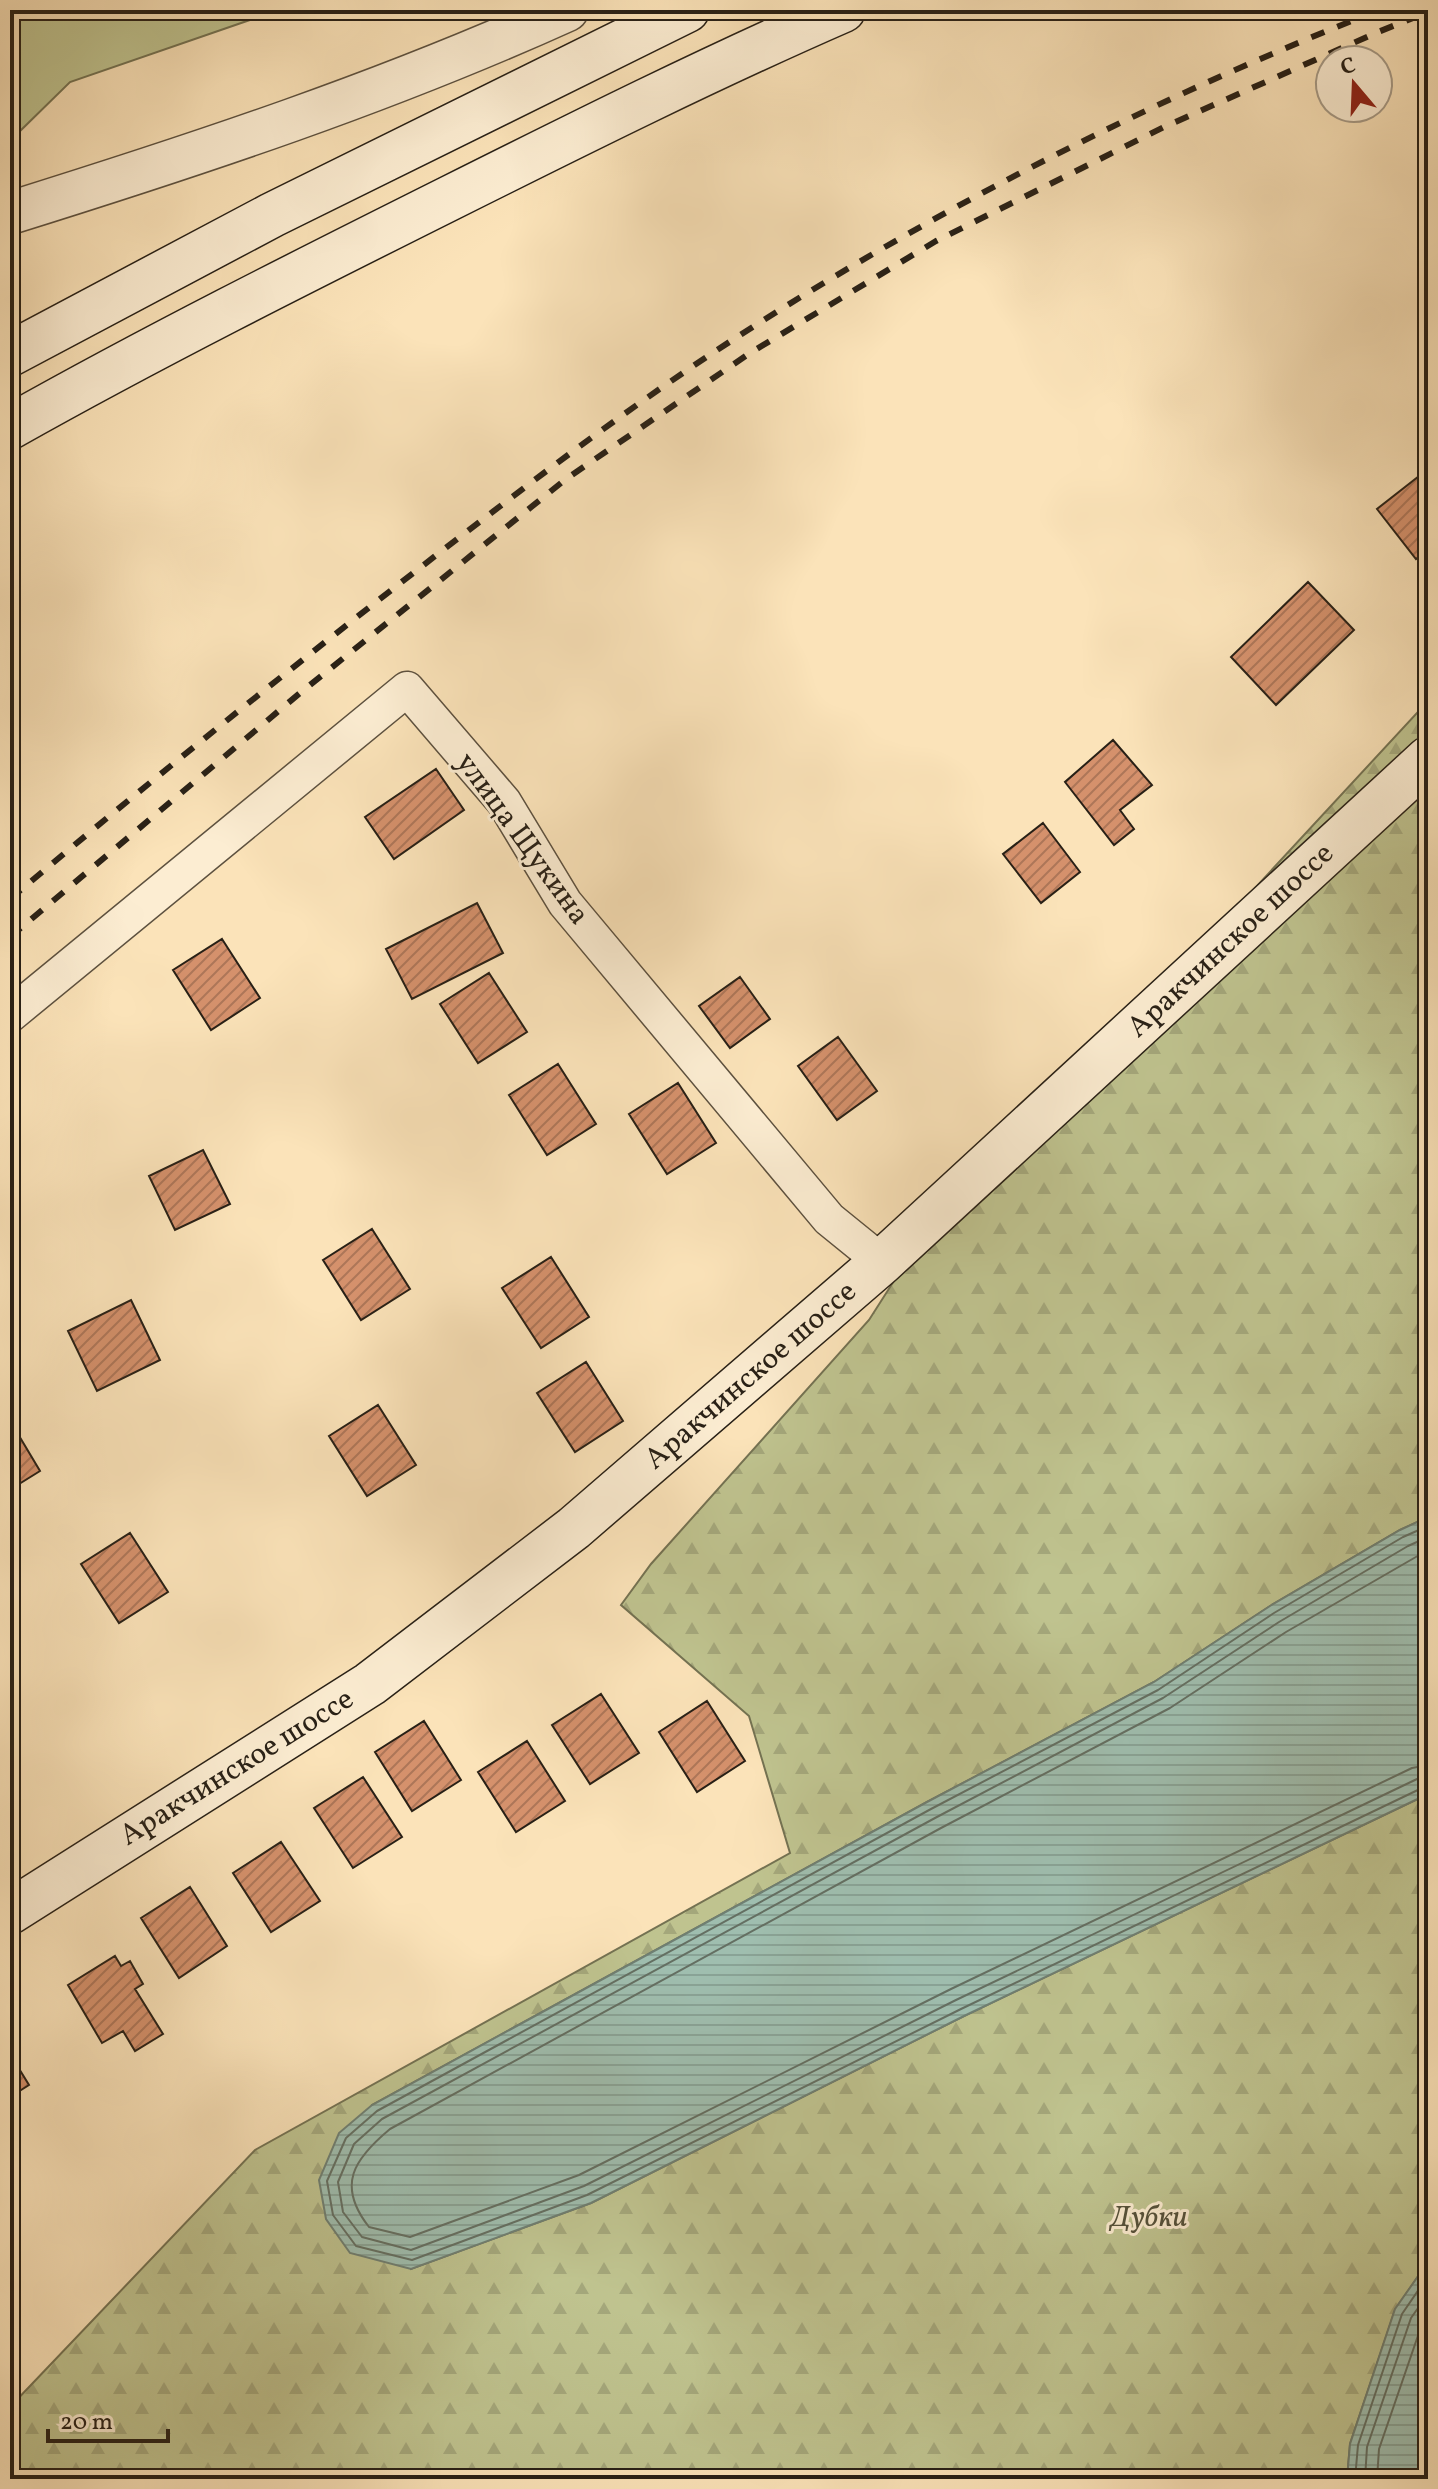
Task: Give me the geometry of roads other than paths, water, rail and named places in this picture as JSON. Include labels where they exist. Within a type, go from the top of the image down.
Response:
[{"type":"main road","points":[[10,354],[272,215],[687,10]]},
{"type":"main road","points":[[10,427],[330,257],[730,60],[843,10]]},
{"type":"main road","name":"Аракчинское шоссе","points":[[10,1912],[370,1684],[574,1528],[882,1262],[1428,759]]},
{"type":"street","points":[[10,213],[234,142],[483,48],[567,10]]},
{"type":"street","name":"улица Щукина","points":[[10,1015],[407,689],[504,802],[565,903],[829,1219],[882,1262]]},
{"type":"water","points":[[1428,1517],[1428,1794],[964,2016],[591,2203],[411,2269],[350,2253],[326,2219],[319,2180],[339,2133],[372,2105],[927,1802],[1154,1682],[1270,1606],[1400,1530]]},
{"type":"water","points":[[1428,2262],[1428,2479],[1347,2479],[1350,2444],[1395,2309]]},
{"type":"railway","points":[[10,899],[214,731],[421,567],[614,421],[734,339],[889,245],[1049,158],[1212,80],[1379,10]]},
{"type":"railway","points":[[10,937],[300,693],[566,479],[750,353],[936,241],[1164,127],[1428,12]]},
{"type":"park label","name":"Дубки","points":[[1149,2218]]}]
